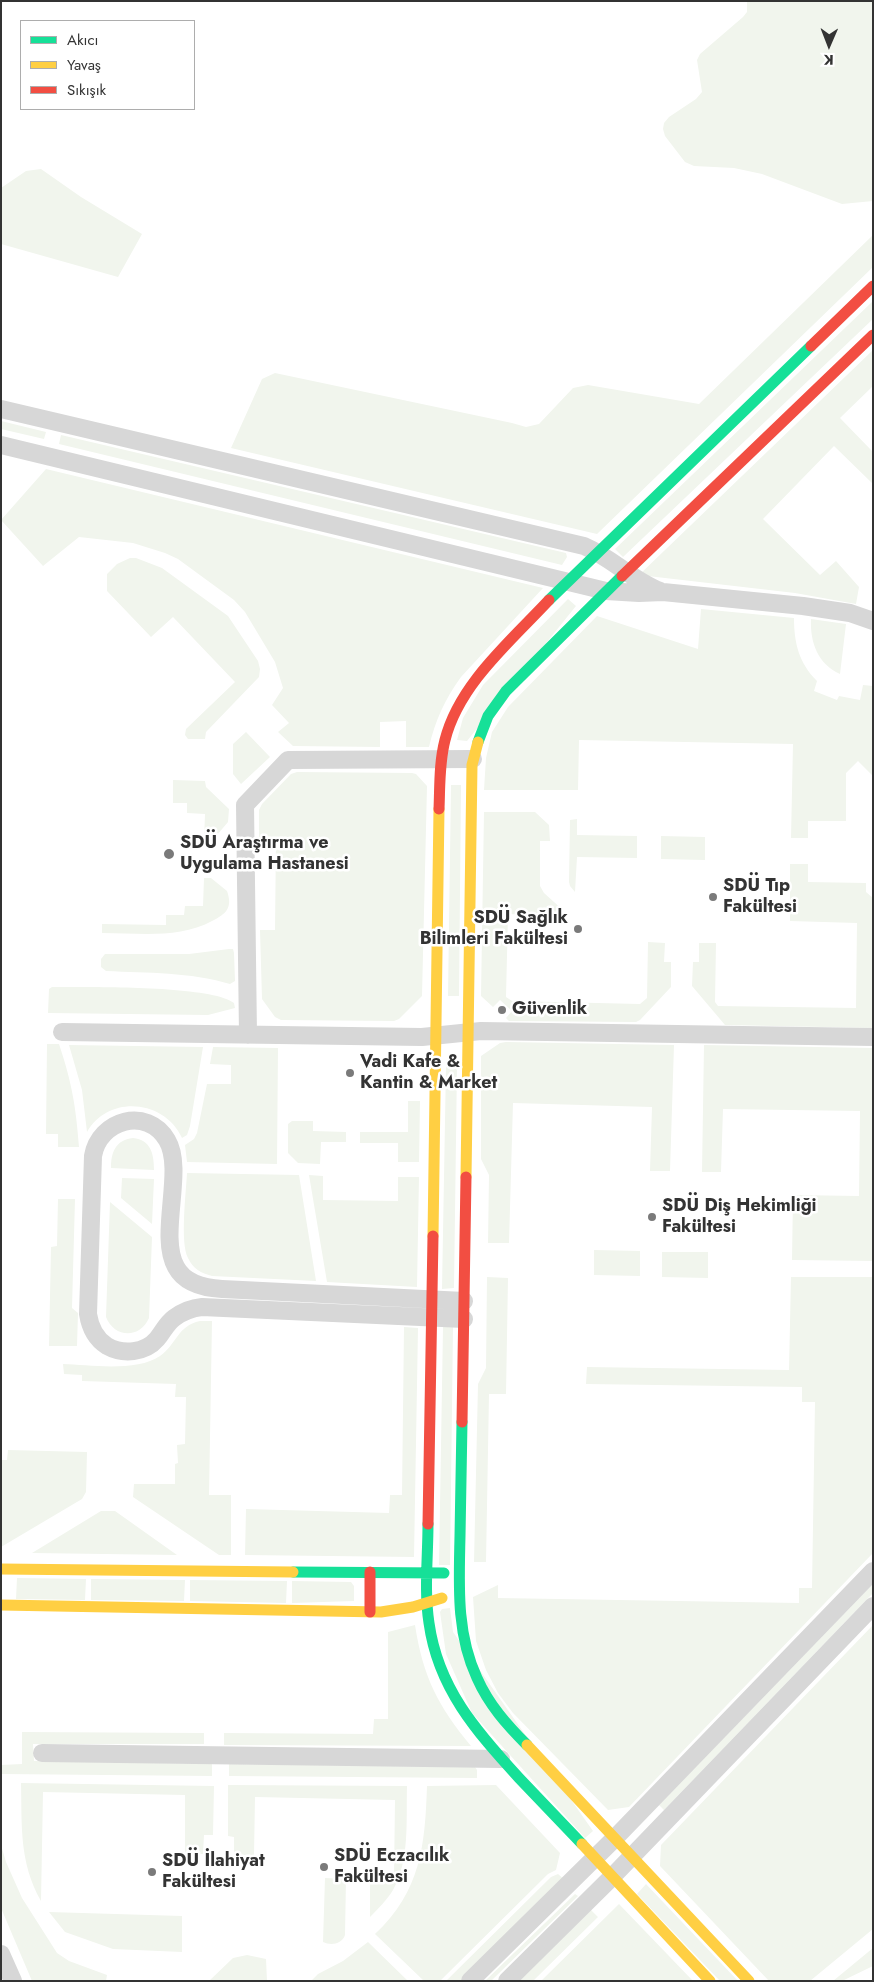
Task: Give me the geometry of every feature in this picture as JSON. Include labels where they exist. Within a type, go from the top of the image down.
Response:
[{"type":"street","points":[[710,1981],[501,1759],[466,1718],[448,1686],[433,1642],[427,1603],[441,760],[450,723],[466,692],[567,581],[873,286]]},
{"type":"street","points":[[749,1981],[503,1720],[490,1704],[476,1677],[466,1649],[460,1621],[459,1591],[473,760],[480,732],[497,702],[626,571],[873,335]]},
{"type":"street","points":[[1,409],[571,543],[597,552],[643,583],[663,592]]},
{"type":"street","points":[[1,445],[606,591],[663,592],[827,609],[850,613],[873,621]]},
{"type":"street","points":[[248,1035],[245,805],[288,760],[473,760]]},
{"type":"street","points":[[62,1032],[422,1037],[468,1032],[873,1037]]},
{"type":"street","points":[[464,1301],[212,1288],[193,1284],[176,1267],[170,1251],[172,1158],[167,1139],[158,1129],[147,1123],[127,1120],[115,1125],[100,1137],[93,1156],[88,1314],[91,1327],[98,1338],[108,1346],[120,1351],[133,1351],[151,1344],[173,1319],[190,1310],[210,1307],[464,1319]]},
{"type":"street","points":[[188,1280],[191,1296],[190,1310]]},
{"type":"street","points":[[1,1569],[460,1573]]},
{"type":"street","points":[[470,1981],[614,1839],[873,1571]]},
{"type":"street","points":[[370,1572],[370,1612]]},
{"type":"street","points":[[1,1605],[370,1612],[394,1611],[427,1603],[459,1591]]},
{"type":"street","points":[[507,1981],[612,1877],[873,1606]]},
{"type":"street","points":[[42,1753],[501,1759]]},
{"type":"street","points":[[1,1954],[12,1981]]},
{"type":"shaded area","points":[[747,1],[873,1],[873,201],[842,204],[762,174],[734,168],[694,166],[685,162],[665,136],[664,123],[669,117],[696,99],[702,92],[697,60],[700,54],[743,17],[747,12]]},
{"type":"shaded area","points":[[41,169],[81,197],[142,234],[118,277],[1,244],[1,188],[26,171]]},
{"type":"shaded area","points":[[873,235],[873,267],[597,534],[231,448],[262,379],[275,373],[526,427],[539,424],[573,388],[588,385],[699,404]]},
{"type":"shaded area","points":[[873,301],[873,319],[623,557],[615,549]]},
{"type":"shaded area","points":[[873,350],[873,386],[840,418],[873,452],[873,484],[834,446],[763,519],[820,575],[836,561],[859,587],[856,604],[795,593],[639,575]]},
{"type":"shaded area","points":[[1,421],[46,432],[44,439],[1,429]]},
{"type":"shaded area","points":[[61,435],[566,553],[567,557],[562,565],[59,444]]},
{"type":"shaded area","points":[[46,469],[543,588],[461,677],[441,711],[429,747],[406,747],[406,721],[380,722],[380,747],[293,746],[278,732],[289,723],[272,705],[283,688],[275,662],[245,612],[234,600],[178,559],[133,543],[79,537],[43,566],[1,520]]},
{"type":"shaded area","points":[[130,558],[136,558],[162,568],[228,616],[258,661],[259,677],[206,732],[205,739],[188,739],[185,735],[186,729],[235,682],[173,617],[151,637],[107,591],[107,574],[117,564]]},
{"type":"shaded area","points":[[568,599],[576,606],[467,741],[457,740],[463,718],[483,685]]},
{"type":"shaded area","points":[[701,609],[794,618],[795,636],[799,652],[806,667],[817,681],[814,691],[837,700],[839,696],[860,700],[863,685],[873,686],[873,776],[858,761],[846,773],[846,821],[808,821],[808,838],[791,838],[793,744],[579,740],[578,790],[484,790],[486,758],[492,732],[508,707],[597,616],[698,649]]},
{"type":"shaded area","points":[[811,619],[846,624],[840,674],[826,665],[817,652],[812,636]]},
{"type":"shaded area","points":[[246,732],[270,757],[241,784],[233,774],[233,744]]},
{"type":"shaded area","points":[[297,772],[412,773],[416,774],[427,786],[422,996],[399,1019],[394,1021],[281,1020],[275,1017],[262,999],[260,930],[275,930],[276,838],[259,838],[259,810],[262,804],[291,774]]},
{"type":"shaded area","points":[[173,780],[205,781],[206,787],[229,809],[228,822],[212,841],[204,841],[205,814],[187,813],[187,803],[173,803]]},
{"type":"shaded area","points":[[451,785],[461,785],[459,996],[448,996]]},
{"type":"shaded area","points":[[484,812],[535,812],[549,825],[550,841],[540,841],[540,886],[544,893],[564,911],[564,916],[508,914],[506,997],[512,1001],[640,1004],[647,998],[648,942],[665,943],[664,962],[671,962],[671,987],[640,1020],[636,1022],[509,1021],[506,1018],[512,1011],[500,1000],[493,1007],[481,996]]},
{"type":"shaded area","points":[[577,819],[577,835],[637,836],[637,858],[577,857],[575,892],[569,882],[570,820]]},
{"type":"shaded area","points":[[661,836],[705,837],[705,860],[661,859]]},
{"type":"shaded area","points":[[790,864],[808,864],[808,882],[866,883],[866,892],[873,898],[873,1028],[725,1025],[692,986],[693,962],[699,962],[699,943],[716,943],[715,1002],[718,1006],[856,1008],[857,923],[790,921]]},
{"type":"shaded area","points":[[204,878],[211,878],[227,891],[229,897],[227,910],[217,918],[199,927],[172,933],[102,933],[102,924],[166,925],[166,915],[184,915],[185,906],[203,906]]},
{"type":"shaded area","points":[[233,949],[234,953],[235,981],[230,984],[184,975],[106,971],[101,967],[101,959],[105,954],[189,954]]},
{"type":"shaded area","points":[[52,987],[118,987],[175,990],[221,997],[234,1003],[235,1008],[208,1015],[48,1013],[49,989]]},
{"type":"shaded area","points":[[500,1043],[674,1045],[670,1171],[650,1171],[652,1107],[513,1103],[509,1243],[488,1243],[489,1175],[481,1159],[481,1056]]},
{"type":"shaded area","points":[[47,1044],[59,1044],[73,1095],[79,1147],[58,1147],[58,1134],[46,1134]]},
{"type":"shaded area","points":[[69,1045],[203,1047],[187,1135],[182,1138],[174,1125],[163,1116],[150,1109],[136,1106],[122,1107],[109,1112],[97,1120],[87,1132],[82,1090]]},
{"type":"shaded area","points":[[704,1045],[873,1048],[873,1261],[792,1260],[793,1195],[859,1196],[860,1111],[723,1109],[721,1172],[702,1172]]},
{"type":"shaded area","points":[[213,1047],[278,1048],[277,1164],[187,1162],[185,1145],[194,1139],[197,1133],[207,1084],[231,1084],[231,1065],[210,1064]]},
{"type":"shaded area","points":[[446,1065],[457,1065],[454,1288],[442,1289]]},
{"type":"shaded area","points":[[408,1101],[420,1101],[419,1162],[398,1162],[398,1143],[360,1143],[360,1132],[408,1132]]},
{"type":"shaded area","points":[[292,1121],[313,1121],[313,1131],[346,1132],[346,1142],[321,1142],[320,1164],[298,1163],[288,1153],[288,1124]]},
{"type":"shaded area","points":[[133,1138],[139,1139],[148,1145],[152,1153],[154,1170],[111,1168],[115,1148],[122,1141]]},
{"type":"shaded area","points":[[187,1173],[299,1175],[316,1281],[212,1276],[195,1268],[188,1258],[184,1241]]},
{"type":"shaded area","points":[[309,1175],[323,1176],[323,1200],[398,1201],[398,1177],[419,1177],[417,1287],[327,1282]]},
{"type":"shaded area","points":[[122,1178],[154,1179],[152,1224],[121,1198]]},
{"type":"shaded area","points":[[58,1199],[75,1199],[72,1308],[78,1313],[77,1346],[49,1346],[51,1247],[57,1246]]},
{"type":"shaded area","points":[[110,1202],[152,1237],[149,1318],[140,1330],[134,1332],[127,1333],[115,1329],[106,1317]]},
{"type":"shaded area","points":[[594,1250],[640,1251],[640,1276],[594,1275]]},
{"type":"shaded area","points":[[662,1252],[708,1252],[708,1278],[662,1277]]},
{"type":"shaded area","points":[[487,1277],[508,1278],[506,1394],[489,1394],[486,1562],[474,1562],[478,1384],[486,1368]]},
{"type":"shaded area","points":[[791,1277],[873,1277],[873,1553],[629,1807],[608,1810],[513,1713],[498,1693],[486,1670],[476,1641],[473,1597],[498,1585],[498,1598],[799,1603],[799,1588],[812,1588],[815,1402],[802,1402],[802,1387],[586,1384],[587,1367],[789,1370]]},
{"type":"shaded area","points":[[200,1321],[212,1321],[209,1495],[231,1495],[231,1555],[219,1555],[133,1497],[134,1484],[175,1484],[175,1464],[178,1463],[177,1445],[185,1444],[186,1397],[175,1397],[176,1384],[82,1381],[82,1375],[64,1374],[63,1364],[126,1366],[150,1361],[166,1351],[186,1327]]},
{"type":"shaded area","points":[[404,1327],[418,1328],[414,1557],[245,1555],[246,1509],[389,1513],[390,1495],[402,1495]]},
{"type":"shaded area","points":[[443,1327],[453,1327],[450,1565],[439,1565]]},
{"type":"shaded area","points":[[8,1450],[87,1452],[86,1492],[82,1499],[1,1547],[1,1460],[7,1460]]},
{"type":"shaded area","points":[[101,1511],[115,1511],[177,1555],[32,1553]]},
{"type":"shaded area","points":[[17,1578],[86,1579],[85,1600],[16,1599]]},
{"type":"shaded area","points":[[91,1579],[185,1580],[184,1601],[91,1600]]},
{"type":"shaded area","points":[[190,1580],[287,1581],[286,1603],[190,1601]]},
{"type":"shaded area","points":[[292,1581],[351,1582],[354,1586],[354,1601],[292,1603]]},
{"type":"shaded area","points":[[873,1584],[873,1593],[664,1810],[659,1805]]},
{"type":"shaded area","points":[[450,1608],[453,1632],[593,1831],[585,1838],[472,1713],[446,1654],[440,1612],[442,1609]]},
{"type":"shaded area","points":[[415,1625],[422,1660],[434,1690],[449,1718],[471,1746],[224,1745],[224,1733],[373,1734],[374,1719],[388,1719],[388,1632]]},
{"type":"shaded area","points":[[873,1625],[873,1929],[810,1981],[769,1981],[660,1866],[661,1845]]},
{"type":"shaded area","points":[[22,1732],[204,1733],[204,1744],[33,1744],[34,1761],[212,1764],[212,1776],[1,1774],[1,1765],[22,1764]]},
{"type":"shaded area","points":[[229,1764],[475,1767],[477,1778],[229,1776]]},
{"type":"shaded area","points":[[21,1783],[214,1786],[213,1835],[204,1835],[203,1854],[185,1854],[185,1795],[43,1792],[41,1901],[25,1858]]},
{"type":"shaded area","points":[[228,1785],[407,1786],[405,1853],[391,1894],[370,1917],[370,1880],[390,1880],[394,1877],[395,1800],[255,1797],[254,1855],[234,1855],[234,1837],[228,1836]]},
{"type":"shaded area","points":[[496,1785],[560,1853],[556,1870],[548,1874],[440,1981],[424,1981],[375,1934],[402,1901],[418,1866],[422,1847],[427,1786]]},
{"type":"shaded area","points":[[1,1845],[6,1862],[22,1898],[57,1953],[69,1961],[107,1975],[106,1981],[32,1981],[1,1908]]},
{"type":"shaded area","points":[[558,1874],[565,1880],[463,1981],[446,1981],[551,1877]]},
{"type":"shaded area","points":[[325,1878],[346,1879],[345,1935],[339,1942],[333,1944],[323,1942]]},
{"type":"shaded area","points":[[646,1884],[738,1981],[720,1981],[637,1894]]},
{"type":"shaded area","points":[[575,1894],[578,1896],[491,1981],[485,1981]]},
{"type":"shaded area","points":[[619,1904],[693,1981],[541,1981]]},
{"type":"shaded area","points":[[591,1910],[598,1917],[533,1981],[519,1981]]},
{"type":"shaded area","points":[[49,1912],[182,1916],[182,1952],[113,1949],[65,1932]]},
{"type":"shaded area","points":[[368,1942],[408,1981],[311,1981],[318,1974],[343,1961]]},
{"type":"shaded area","points":[[873,1948],[873,1966],[842,1981],[833,1981]]},
{"type":"shaded area","points":[[247,1955],[266,1959],[267,1981],[209,1981],[233,1958]]},
{"type":"traffic: fast","points":[[549,600],[811,346]]},
{"type":"traffic: fast","points":[[478,742],[488,716],[506,691],[622,576]]},
{"type":"traffic: fast","points":[[462,1422],[459,1591],[465,1644],[477,1678],[487,1697],[527,1745]]},
{"type":"traffic: fast","points":[[428,1524],[426,1586],[429,1623],[441,1668],[450,1688],[461,1707],[488,1743],[582,1844]]},
{"type":"traffic: fast","points":[[293,1572],[444,1573]]},
{"type":"traffic: slow","points":[[466,1177],[472,765],[478,742]]},
{"type":"traffic: slow","points":[[433,1236],[439,809]]},
{"type":"traffic: slow","points":[[1,1569],[293,1572]]},
{"type":"traffic: slow","points":[[1,1605],[381,1612],[413,1607],[442,1598]]},
{"type":"traffic: slow","points":[[527,1745],[749,1981]]},
{"type":"traffic: slow","points":[[582,1844],[710,1981]]},
{"type":"traffic: jam","points":[[811,346],[873,286]]},
{"type":"traffic: jam","points":[[622,576],[873,335]]},
{"type":"traffic: jam","points":[[439,809],[443,749],[452,720],[462,700],[488,664],[549,600]]},
{"type":"traffic: jam","points":[[462,1422],[466,1177]]},
{"type":"traffic: jam","points":[[428,1524],[433,1236]]},
{"type":"traffic: jam","points":[[370,1572],[370,1612]]},
{"type":"place","name":"SDÜ Araştırma ve Uygulama Hastanesi","points":[[169,854]]},
{"type":"place","name":"SDÜ Tıp Fakültesi","points":[[713,897]]},
{"type":"place","name":"SDÜ Sağlık Bilimleri Fakültesi","points":[[578,929]]},
{"type":"place","name":"Güvenlik","points":[[502,1010]]},
{"type":"place","name":"Vadi Kafe & Kantin & Market","points":[[350,1073]]},
{"type":"place","name":"SDÜ Diş Hekimliği Fakültesi","points":[[652,1217]]},
{"type":"place","name":"SDÜ Eczacılık Fakültesi","points":[[324,1867]]},
{"type":"place","name":"SDÜ İlahiyat Fakültesi","points":[[152,1872]]}]
